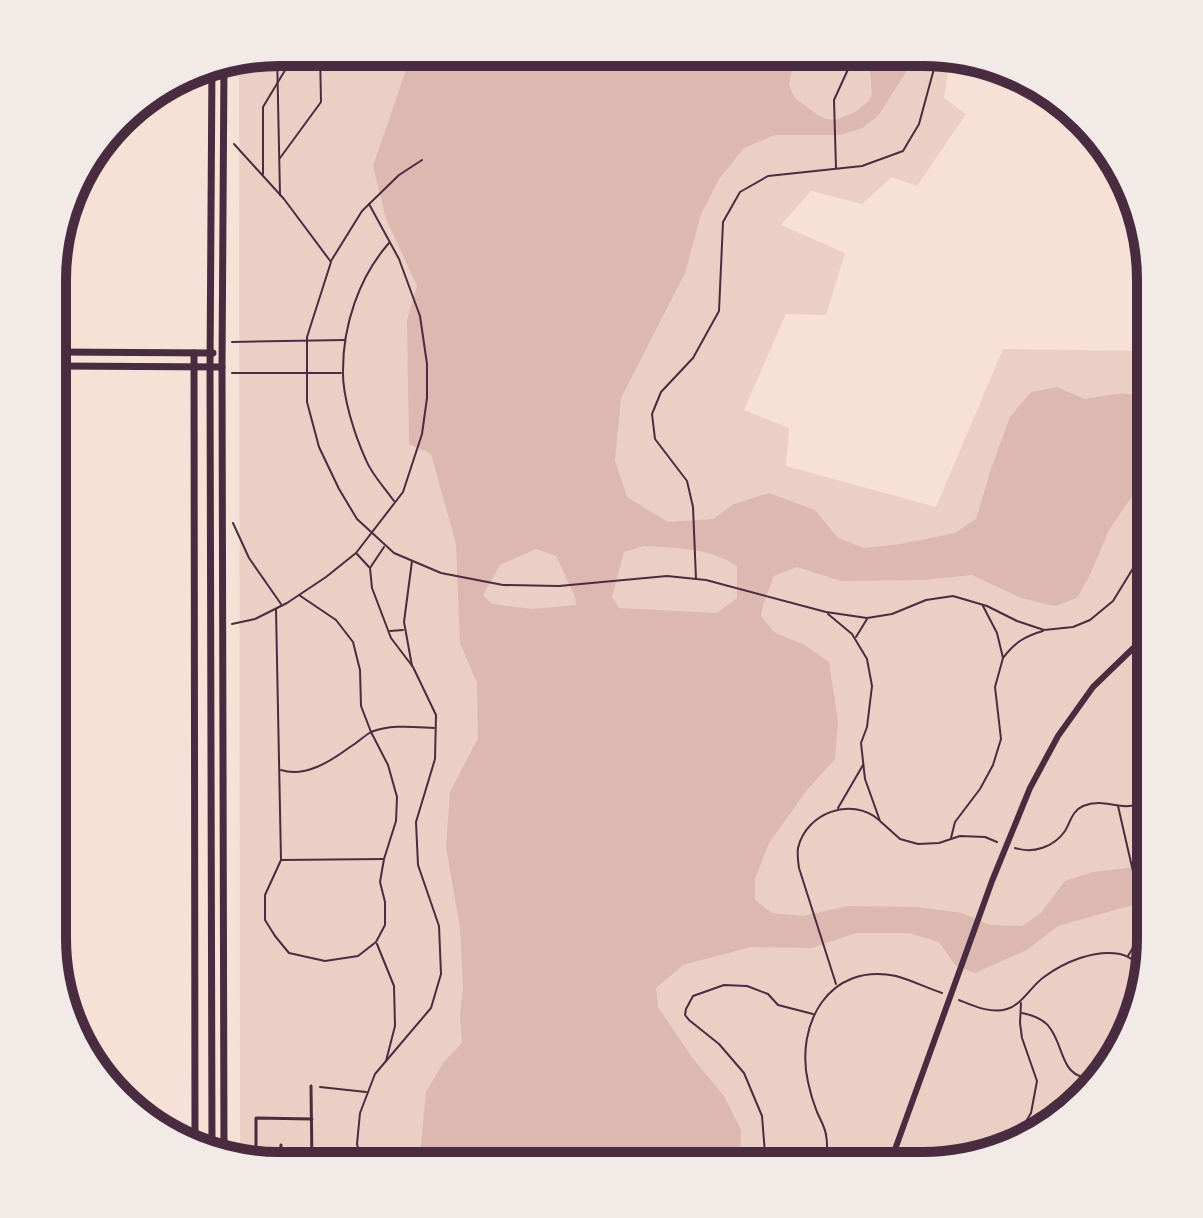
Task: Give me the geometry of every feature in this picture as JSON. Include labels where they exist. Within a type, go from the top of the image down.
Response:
[{"type":"street","points":[[224,74],[224,1145]]},
{"type":"street","points":[[212,77],[212,1141]]},
{"type":"street","points":[[66,352],[223,353]]},
{"type":"street","points":[[194,353],[195,1134]]},
{"type":"street","points":[[66,366],[210,367],[222,370]]},
{"type":"street","points":[[894,1152],[1030,788],[1058,736],[1093,687],[1137,645]]},
{"type":"lane","points":[[311,1086],[312,1152]]},
{"type":"lane","points":[[256,1151],[256,1118],[312,1119]]},
{"type":"lane","points":[[281,1145],[281,1152]]},
{"type":"path","points":[[277,66],[280,195]]},
{"type":"path","points":[[263,176],[263,107],[288,66]]},
{"type":"path","points":[[279,160],[321,102],[320,66]]},
{"type":"path","points":[[836,169],[834,100],[850,66]]},
{"type":"path","points":[[696,579],[693,507],[687,481],[655,439],[652,414],[661,392],[693,358],[719,311],[723,222],[740,192],[768,176],[862,166],[903,151],[919,124],[935,67]]},
{"type":"path","points":[[224,133],[280,195],[331,262]]},
{"type":"path","points":[[422,160],[399,175],[362,211],[331,262],[307,341],[307,402],[319,447],[357,519],[394,553],[441,573],[503,585],[559,586],[667,576],[731,586],[826,612],[867,618],[892,614],[926,600],[953,596],[1044,630]]},
{"type":"path","points":[[223,626],[255,619],[282,606],[326,577],[356,553],[403,492],[422,434],[427,398],[427,364],[420,316],[399,259],[369,204]]},
{"type":"path","points":[[390,242],[379,254],[356,295],[345,340],[343,373],[351,417],[367,463],[395,502]]},
{"type":"path","points":[[223,342],[345,340]]},
{"type":"path","points":[[222,370],[343,373]]},
{"type":"path","points":[[223,500],[249,558],[282,606]]},
{"type":"path","points":[[359,1152],[360,1113],[375,1074],[431,1008],[441,974],[439,926],[418,865],[416,822],[435,759],[436,715],[413,667],[391,638],[372,588],[370,568],[385,546]]},
{"type":"path","points":[[356,553],[370,568]]},
{"type":"path","points":[[412,561],[404,622],[413,667]]},
{"type":"path","points":[[951,839],[955,822],[980,789],[993,765],[1001,739],[995,687],[1003,658],[1012,645],[1028,635],[1073,627],[1090,620],[1113,601],[1137,563]]},
{"type":"path","points":[[276,608],[281,860],[265,895],[265,920],[289,953],[325,961],[358,956],[376,942],[385,925],[385,902],[380,882],[396,821],[397,797],[388,765],[361,706],[360,670],[353,642],[336,620],[299,595]]},
{"type":"path","points":[[983,605],[997,633],[1003,658]]},
{"type":"path","points":[[826,612],[855,638],[867,659],[872,686],[867,727],[861,743],[865,779],[880,821]]},
{"type":"path","points":[[855,638],[867,618]]},
{"type":"path","points":[[389,631],[406,630]]},
{"type":"path","points":[[280,770],[291,774],[316,767],[371,732],[398,727],[436,728]]},
{"type":"path","points":[[838,809],[864,764]]},
{"type":"path","points":[[837,986],[799,868],[797,851],[804,832],[816,818],[838,809],[854,809],[873,815],[900,839],[918,844],[939,843],[960,836],[985,837],[1025,851],[1039,849],[1058,840],[1072,815],[1081,807],[1099,802],[1127,807],[1137,804]]},
{"type":"path","points":[[1118,806],[1137,891]]},
{"type":"path","points":[[281,860],[384,859]]},
{"type":"path","points":[[1128,957],[1137,941]]},
{"type":"path","points":[[376,942],[394,986],[395,1026],[386,1062]]},
{"type":"path","points":[[826,1152],[826,1135],[807,1080],[804,1042],[813,1014],[846,980],[866,975],[895,976],[983,1009],[1007,1009],[1021,1001],[1043,977],[1069,963],[1098,953],[1121,954],[1136,961]]},
{"type":"path","points":[[765,1152],[762,1116],[744,1073],[719,1044],[689,1020],[685,1015],[686,1009],[693,996],[724,985],[747,986],[768,994],[778,1005],[813,1014]]},
{"type":"path","points":[[1021,1001],[1022,1038],[1037,1081],[1031,1113],[1023,1127]]},
{"type":"path","points":[[1020,1013],[1034,1016],[1050,1027],[1067,1067],[1085,1078]]},
{"type":"path","points":[[311,1086],[368,1093]]},
{"type":"shaded area","points":[[266,66],[949,68],[944,98],[966,114],[917,186],[892,177],[862,204],[811,191],[781,225],[845,253],[826,315],[786,314],[744,410],[789,428],[786,466],[936,507],[1003,349],[1137,351],[1137,952],[1126,1007],[1101,1057],[1064,1099],[1018,1130],[992,1141],[937,1152],[266,1152],[240,1148],[239,70]]},
{"type":"shaded area","points":[[407,66],[793,66],[789,83],[796,99],[818,115],[836,120],[857,111],[870,100],[872,66],[908,66],[878,116],[862,128],[841,135],[775,135],[744,148],[719,179],[701,214],[685,273],[621,398],[615,460],[627,497],[668,522],[713,519],[734,504],[769,493],[815,510],[838,538],[864,548],[901,544],[955,533],[976,519],[1010,417],[1031,392],[1057,387],[1085,399],[1122,393],[1137,396],[1137,466],[1133,495],[1109,530],[1077,598],[1055,606],[1021,598],[972,575],[925,580],[841,581],[797,567],[774,576],[761,616],[775,633],[803,644],[829,662],[838,721],[835,759],[807,790],[769,843],[755,879],[755,900],[772,913],[803,916],[848,906],[917,907],[962,913],[990,925],[1022,926],[1041,913],[1065,881],[1093,872],[1137,867],[1137,905],[1058,926],[1027,950],[975,973],[955,965],[939,942],[909,933],[856,933],[811,948],[751,947],[683,965],[656,988],[658,1007],[691,1056],[724,1096],[741,1130],[740,1152],[420,1152],[426,1092],[443,1063],[462,1043],[460,928],[446,847],[450,792],[478,738],[477,683],[460,643],[456,544],[431,454],[409,444],[407,320],[417,286],[386,219],[373,166]],"holes":[[[644,546],[693,550],[737,566],[737,598],[717,613],[619,608],[612,597],[624,552]],[[536,549],[556,556],[576,605],[532,609],[492,604],[483,595],[500,565]]]}]
